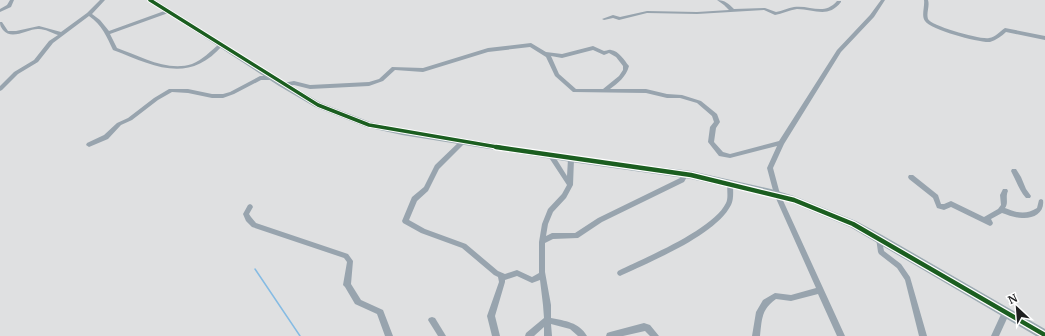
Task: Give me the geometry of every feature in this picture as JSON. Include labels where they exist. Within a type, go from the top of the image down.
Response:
[{"type":"street","points":[[0,10],[9,6],[12,0]]},
{"type":"street","points":[[0,88],[16,73],[36,61],[51,42],[89,14],[103,0]]},
{"type":"street","points":[[150,0],[283,85],[318,105],[370,125],[463,142],[685,175],[777,194],[853,224],[1045,335]]},
{"type":"street","points":[[719,0],[732,10]]},
{"type":"street","points":[[841,336],[777,194],[770,168],[781,143],[839,51],[872,16],[883,0]]},
{"type":"street","points":[[926,0],[927,21],[940,28],[988,40],[998,37],[1005,30],[1045,38]]},
{"type":"street","points":[[604,19],[613,16],[619,19],[647,12],[697,13],[765,9],[775,14],[796,8],[816,11],[832,8],[839,2]]},
{"type":"street","points":[[108,33],[169,11]]},
{"type":"street","points":[[89,14],[100,22],[108,33],[115,49],[165,68],[183,69],[189,67],[200,62],[221,45]]},
{"type":"street","points":[[0,23],[7,32],[16,33],[39,27],[61,34]]},
{"type":"street","points":[[283,85],[294,83],[310,87],[369,84],[381,80],[394,68],[423,70],[488,50],[531,45],[546,54],[562,56],[593,48],[604,53],[610,50],[618,56],[626,66],[626,70],[621,78],[604,91]]},
{"type":"street","points":[[546,54],[557,75],[575,91],[646,91],[667,96],[680,96],[699,102],[716,115],[717,122],[714,127],[711,142],[721,154],[730,156],[781,143]]},
{"type":"street","points":[[89,145],[106,137],[119,124],[130,119],[156,99],[171,90],[188,91],[212,96],[223,96],[232,93],[260,78],[273,78]]},
{"type":"street","points":[[463,142],[438,167],[426,189],[414,199],[405,221],[423,231],[464,246],[496,273],[505,277],[517,273],[530,280],[535,280],[542,275]]},
{"type":"street","points":[[550,154],[570,185]]},
{"type":"street","points":[[548,336],[547,305],[542,275],[545,224],[550,211],[564,196],[570,185],[571,159]]},
{"type":"street","points":[[1014,171],[1023,191],[1028,196]]},
{"type":"street","points":[[543,241],[552,236],[576,236],[600,220],[682,180],[685,175]]},
{"type":"street","points":[[911,177],[936,197],[939,206],[944,207],[951,204],[984,218],[1001,209],[1004,205],[1003,195],[1005,191]]},
{"type":"street","points":[[620,273],[673,247],[711,224],[729,204],[730,184]]},
{"type":"street","points":[[1001,209],[1023,217],[1028,216],[1040,209],[1041,202]]},
{"type":"street","points":[[250,207],[246,214],[248,219],[254,225],[346,256],[350,261],[347,285],[358,302],[380,312],[389,336]]},
{"type":"street","points":[[879,238],[881,252],[899,266],[908,279],[923,336]]},
{"type":"street","points":[[496,336],[491,316],[502,282],[501,275]]},
{"type":"street","points":[[756,336],[760,312],[766,302],[775,296],[791,298],[820,290]]},
{"type":"street","points":[[995,336],[1006,312]]},
{"type":"street","points":[[432,320],[442,336]]},
{"type":"street","points":[[529,336],[547,320]]},
{"type":"street","points":[[547,320],[572,326],[583,336]]},
{"type":"street","points":[[610,336],[647,327],[655,336]]},
{"type":"waterway","points":[[255,269],[300,336]]},
{"type":"cycle path","points":[[150,0],[282,84],[318,105],[369,125],[402,132],[571,159],[691,175],[771,193],[794,200],[853,224],[1045,335]]}]
